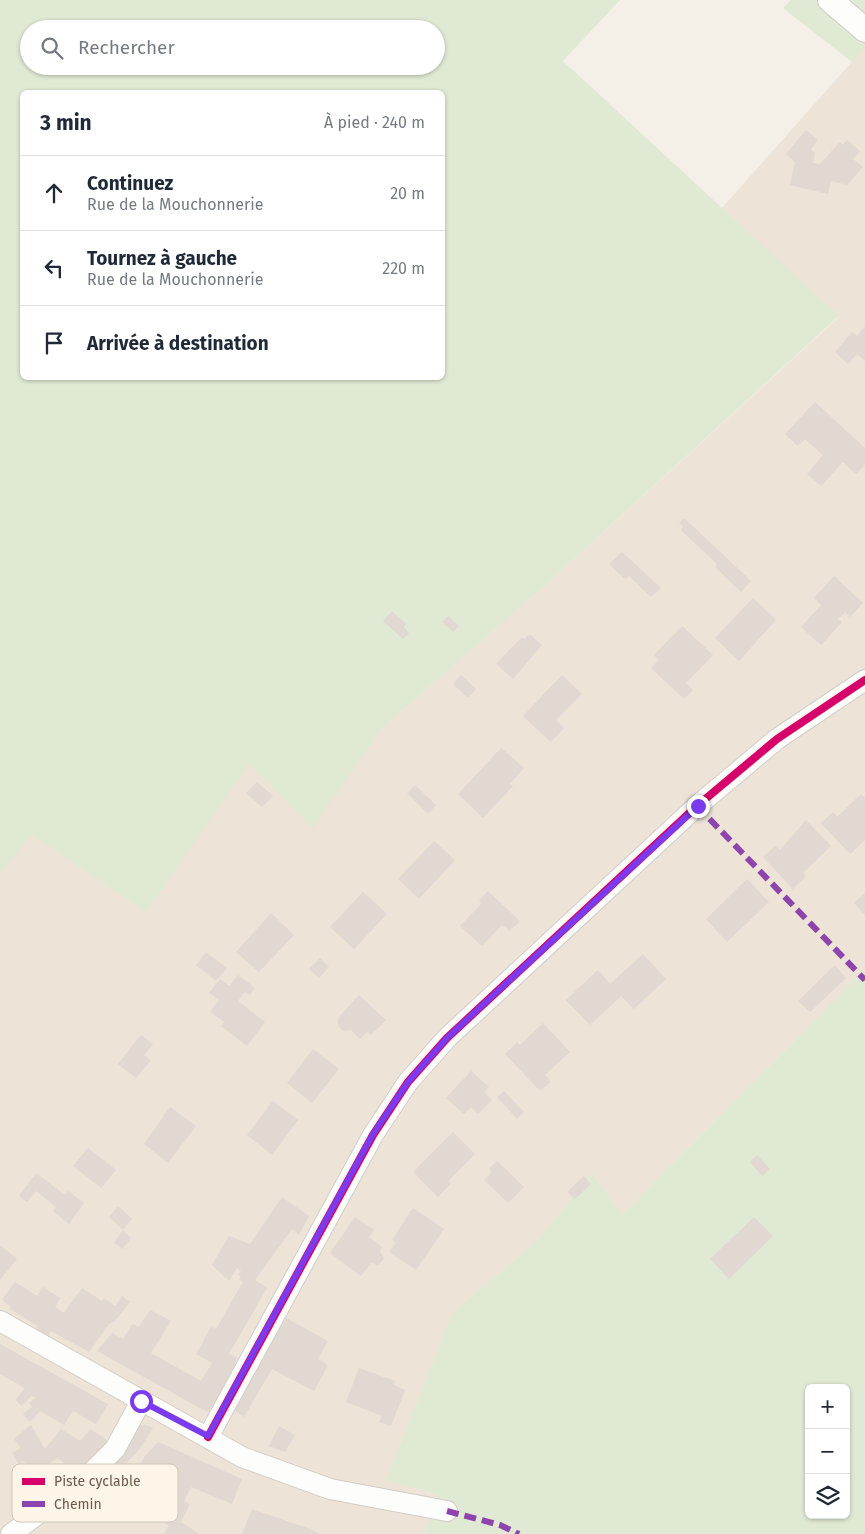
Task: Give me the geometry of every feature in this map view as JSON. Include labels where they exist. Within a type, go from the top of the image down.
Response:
[{"type":"street","points":[[830,0],[865,30]]},
{"type":"street","points":[[208,1436],[373,1134],[408,1082],[447,1038],[698,806],[777,739],[865,680]]},
{"type":"street","points":[[0,1321],[141,1401],[208,1436],[242,1457],[330,1489],[447,1510]]},
{"type":"street","points":[[100,1464],[114,1449],[141,1401]]},
{"type":"street","points":[[11,1534],[27,1522]]},
{"type":"shaded area","points":[[865,47],[865,969],[622,1215],[592,1173],[538,1240],[453,1312],[386,1480],[439,1495],[424,1534],[0,1534],[0,873],[31,834],[146,912],[249,763],[313,827],[381,729],[550,581],[839,317],[722,208]]},
{"type":"green space","points":[[0,0],[620,0],[563,61],[839,316],[550,581],[381,729],[313,828],[249,764],[146,912],[32,835],[0,873]]},
{"type":"green space","points":[[791,0],[865,0],[865,47],[852,62],[783,8]]},
{"type":"green space","points":[[865,969],[865,1534],[424,1534],[439,1495],[386,1480],[453,1312],[538,1240],[592,1173],[622,1215]]},
{"type":"building","points":[[806,130],[818,140],[811,149],[815,153],[813,163],[820,164],[840,142],[843,145],[847,140],[860,151],[853,159],[863,167],[847,185],[831,181],[828,194],[790,185],[795,162],[786,154]]},
{"type":"building","points":[[865,326],[865,361],[857,354],[848,364],[835,352],[852,332],[857,336]]},
{"type":"building","points":[[815,402],[865,448],[865,465],[856,474],[843,462],[821,486],[807,474],[823,455],[805,439],[798,446],[785,434]]},
{"type":"building","points":[[684,518],[751,581],[741,592],[715,567],[717,564],[681,530],[683,527],[679,523]]},
{"type":"building","points":[[622,552],[661,588],[651,597],[629,576],[625,579],[609,564]]},
{"type":"building","points":[[834,576],[863,603],[850,617],[845,612],[838,619],[842,622],[821,645],[801,627],[821,605],[814,598]]},
{"type":"building","points":[[753,598],[776,620],[739,661],[715,638]]},
{"type":"building","points":[[392,611],[406,624],[404,627],[409,633],[403,639],[383,621]]},
{"type":"building","points":[[448,616],[459,626],[453,632],[442,622]]},
{"type":"building","points":[[682,626],[713,655],[686,683],[693,690],[684,699],[651,668],[659,660],[654,655]]},
{"type":"building","points":[[530,634],[542,645],[513,679],[496,664],[522,637],[524,639]]},
{"type":"building","points":[[461,675],[476,689],[468,698],[453,684]]},
{"type":"building","points":[[562,675],[582,694],[556,720],[564,728],[551,742],[523,716]]},
{"type":"building","points":[[501,748],[524,768],[510,784],[513,786],[483,818],[458,794]]},
{"type":"building","points":[[257,782],[273,796],[262,807],[246,793]]},
{"type":"building","points":[[415,785],[436,805],[428,814],[407,793]]},
{"type":"building","points":[[861,794],[865,798],[865,840],[850,854],[821,823],[833,812],[837,817]]},
{"type":"building","points":[[806,820],[831,846],[803,873],[806,876],[793,889],[763,857],[776,845],[780,850]]},
{"type":"building","points":[[434,841],[455,860],[419,899],[398,879]]},
{"type":"building","points":[[747,879],[769,902],[727,942],[706,919]]},
{"type":"building","points":[[488,891],[520,921],[510,931],[502,925],[482,946],[460,926],[482,903],[479,900]]},
{"type":"building","points":[[363,892],[387,914],[354,949],[330,927]]},
{"type":"building","points":[[865,893],[865,915],[854,903]]},
{"type":"building","points":[[271,913],[294,935],[259,972],[236,952]]},
{"type":"building","points":[[206,952],[227,968],[216,981],[196,965]]},
{"type":"building","points":[[643,954],[666,979],[634,1009],[621,996],[590,1025],[566,1000],[598,970],[610,984]]},
{"type":"building","points":[[320,958],[329,967],[319,978],[309,969]]},
{"type":"building","points":[[835,965],[846,978],[810,1012],[798,1001]]},
{"type":"building","points":[[238,975],[255,988],[250,995],[245,992],[238,1001],[265,1022],[247,1046],[221,1026],[224,1022],[210,1012],[219,1000],[209,993],[220,979],[229,986]]},
{"type":"building","points":[[359,995],[386,1020],[371,1035],[367,1032],[360,1039],[351,1030],[343,1031],[338,1025],[338,1018]]},
{"type":"building","points":[[543,1023],[570,1052],[545,1075],[551,1082],[540,1091],[505,1054],[517,1042],[520,1045]]},
{"type":"building","points":[[141,1035],[153,1044],[144,1055],[151,1060],[136,1078],[118,1064]]},
{"type":"building","points":[[313,1049],[339,1069],[312,1103],[287,1083]]},
{"type":"building","points":[[471,1071],[489,1087],[484,1092],[492,1100],[478,1114],[471,1107],[464,1114],[446,1098]]},
{"type":"building","points":[[504,1091],[524,1112],[517,1119],[497,1097]]},
{"type":"building","points":[[273,1101],[298,1120],[272,1155],[247,1135]]},
{"type":"building","points":[[170,1107],[196,1126],[168,1163],[144,1144]]},
{"type":"building","points":[[453,1132],[475,1154],[448,1181],[451,1183],[438,1197],[413,1172]]},
{"type":"building","points":[[88,1148],[116,1170],[101,1188],[73,1166]]},
{"type":"building","points":[[757,1155],[770,1169],[762,1176],[750,1162]]},
{"type":"building","points":[[497,1161],[524,1187],[508,1203],[484,1180],[492,1172],[489,1169]]},
{"type":"building","points":[[36,1173],[65,1195],[68,1191],[84,1203],[69,1224],[53,1211],[56,1207],[36,1191],[27,1202],[19,1196]]},
{"type":"building","points":[[584,1176],[591,1184],[575,1199],[567,1192]]},
{"type":"building","points":[[282,1197],[309,1216],[299,1235],[292,1229],[255,1280],[267,1288],[229,1354],[237,1358],[232,1372],[236,1374],[210,1410],[207,1412],[97,1351],[112,1333],[123,1339],[132,1324],[139,1327],[150,1310],[171,1321],[151,1353],[201,1381],[212,1363],[196,1354],[211,1327],[216,1329],[243,1282],[239,1279],[241,1277],[238,1274],[241,1271],[237,1268],[229,1281],[212,1265],[229,1236],[250,1244]]},
{"type":"building","points":[[118,1206],[132,1219],[123,1230],[109,1217]]},
{"type":"building","points":[[413,1208],[444,1229],[416,1270],[389,1252],[396,1243],[392,1240]]},
{"type":"building","points":[[355,1217],[374,1230],[369,1237],[382,1247],[380,1251],[384,1258],[378,1266],[372,1262],[361,1276],[330,1253]]},
{"type":"building","points":[[754,1217],[773,1236],[729,1279],[710,1259]]},
{"type":"building","points":[[123,1230],[131,1238],[123,1249],[114,1243]]},
{"type":"building","points":[[0,1245],[17,1259],[0,1280]]},
{"type":"building","points":[[15,1282],[37,1296],[43,1287],[60,1298],[55,1307],[64,1313],[82,1288],[102,1301],[104,1298],[115,1306],[122,1296],[130,1302],[115,1321],[109,1324],[89,1352],[51,1331],[48,1336],[36,1330],[38,1326],[10,1309],[11,1307],[2,1300]]},
{"type":"building","points":[[286,1318],[328,1341],[318,1359],[328,1365],[314,1391],[272,1369],[244,1417],[232,1409]]},
{"type":"building","points":[[0,1344],[108,1404],[96,1424],[73,1411],[64,1425],[40,1411],[30,1422],[23,1414],[32,1407],[29,1403],[36,1397],[31,1396],[22,1406],[15,1400],[25,1388],[0,1374]]},
{"type":"building","points":[[359,1368],[395,1381],[394,1385],[405,1390],[391,1426],[379,1422],[382,1416],[346,1402]]},
{"type":"building","points":[[31,1425],[45,1449],[61,1429],[80,1441],[91,1429],[112,1444],[91,1464],[65,1464],[58,1458],[48,1464],[26,1464],[24,1461],[18,1464],[12,1453],[21,1448],[14,1439]]},
{"type":"building","points":[[145,1425],[153,1428],[138,1451],[125,1464],[105,1464],[138,1426]]},
{"type":"building","points":[[279,1426],[295,1435],[285,1452],[269,1446]]},
{"type":"building","points":[[158,1442],[242,1479],[232,1504],[191,1487],[184,1501],[190,1504],[181,1522],[200,1534],[164,1534],[169,1526],[162,1522],[178,1522],[178,1464],[140,1464]]},
{"type":"building","points":[[252,1509],[313,1530],[319,1534],[242,1534]]},
{"type":"marked path","points":[[697,806],[865,980]]},
{"type":"marked path","points":[[447,1511],[500,1525],[519,1534]]},
{"type":"cycle path","points":[[208,1437],[373,1135],[408,1082],[447,1038],[697,806],[777,739],[865,680]]},
{"type":"route","points":[[141,1401],[208,1436],[245,1372],[373,1134],[408,1082],[447,1038],[698,806]]}]
